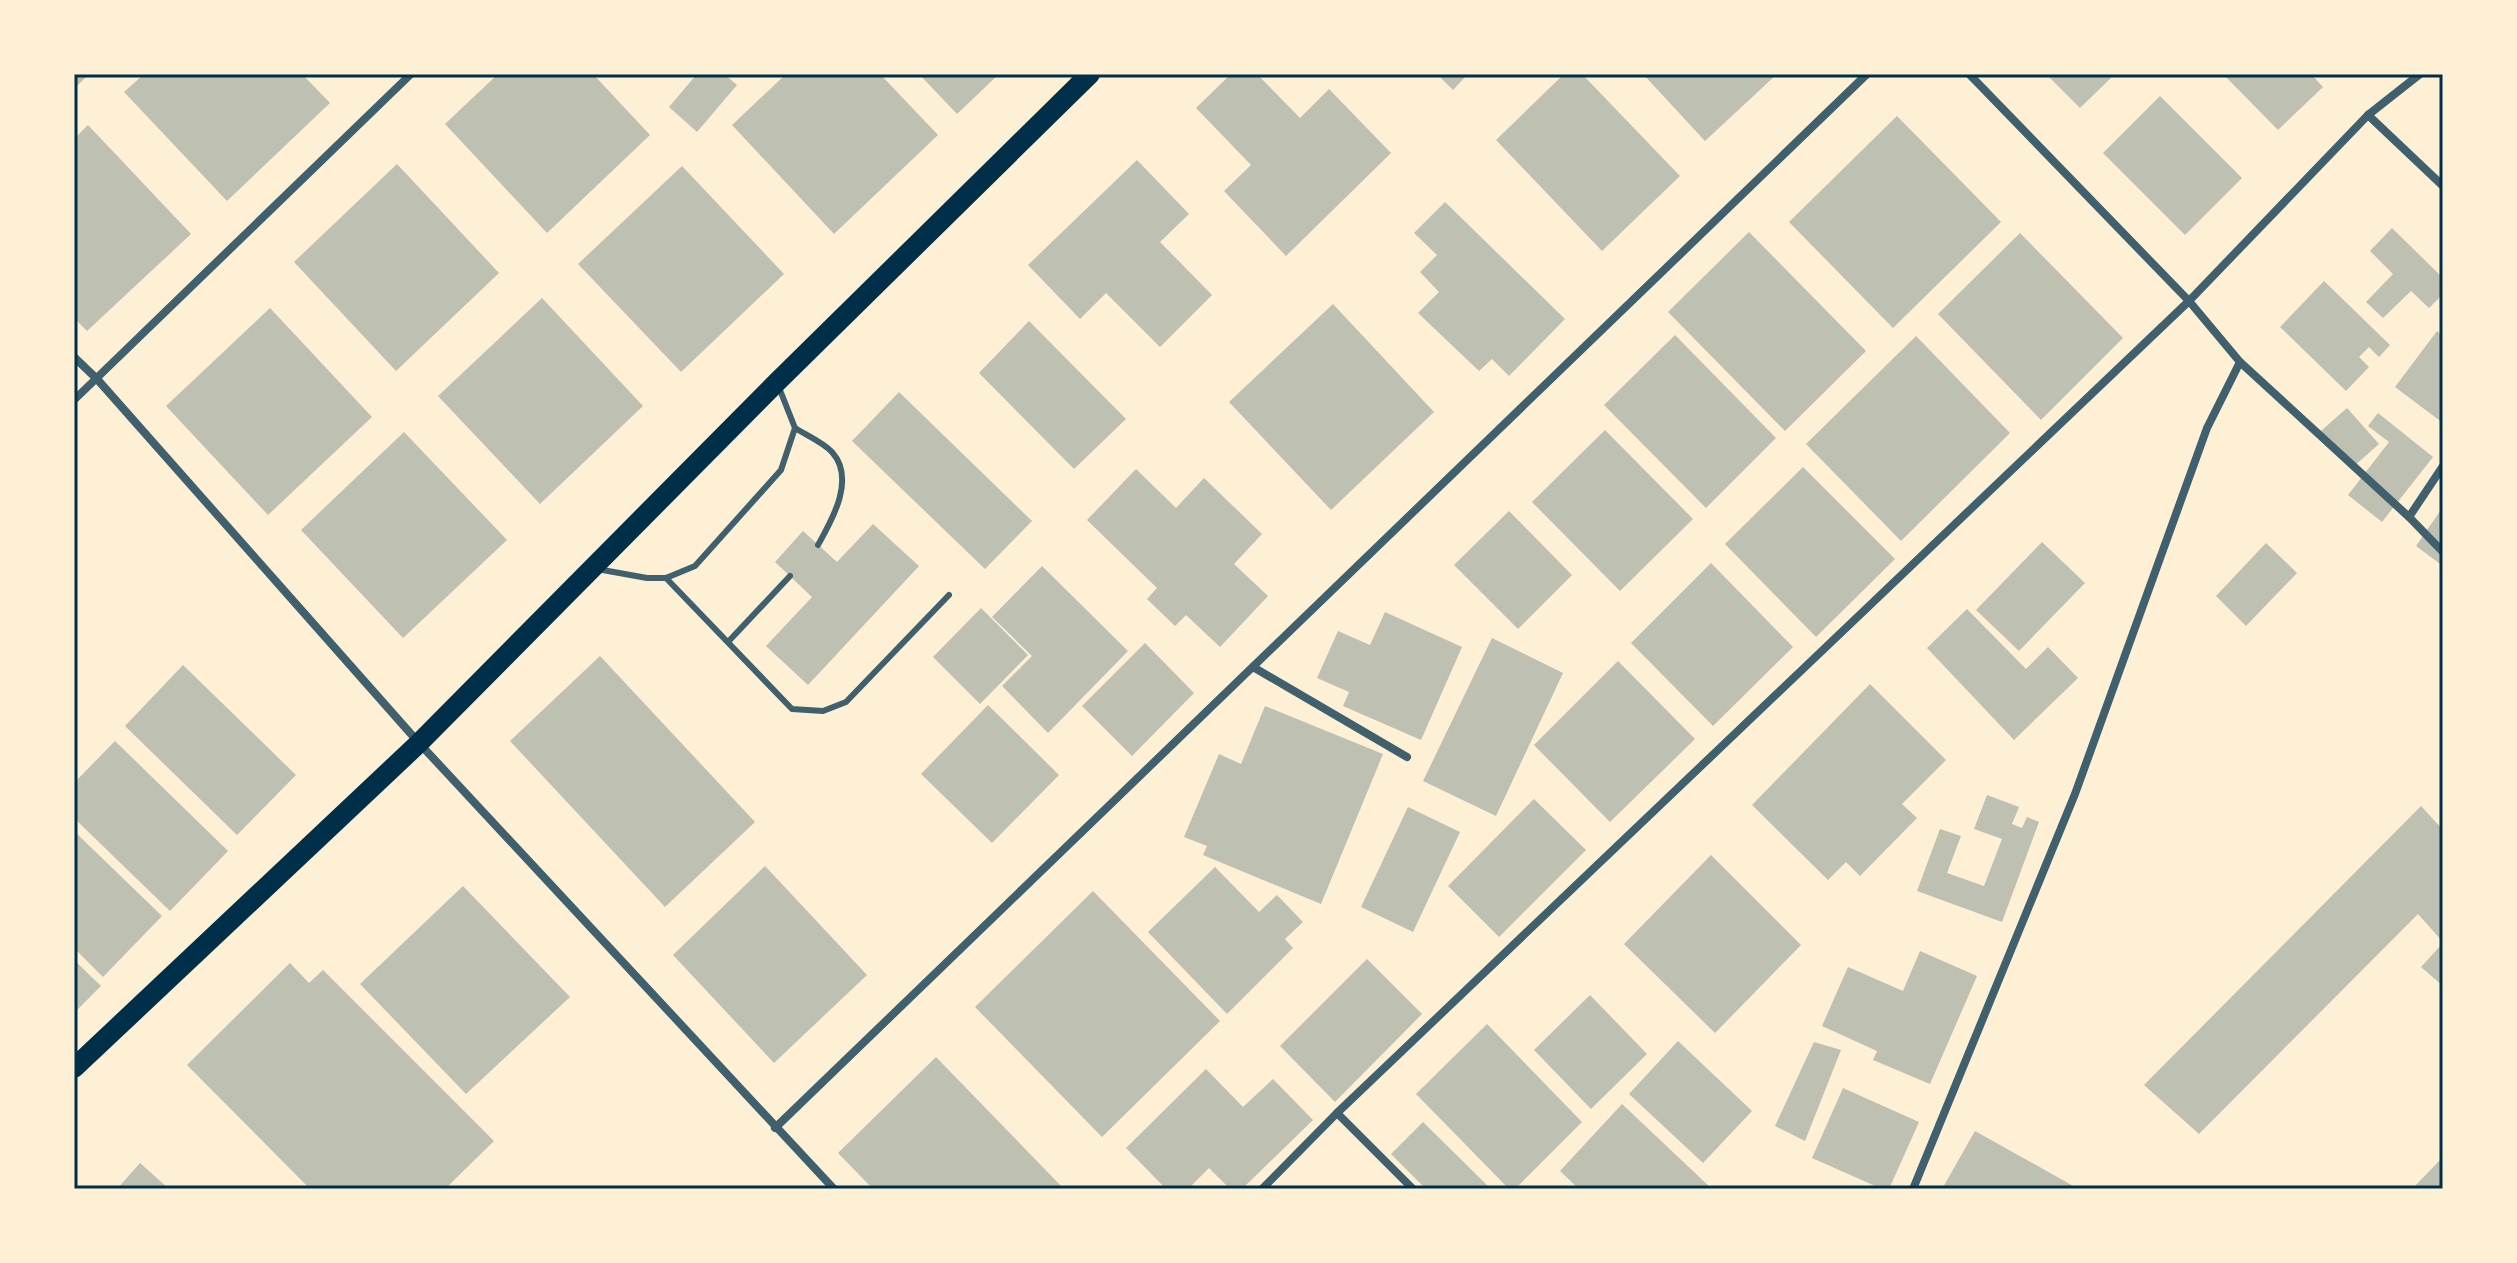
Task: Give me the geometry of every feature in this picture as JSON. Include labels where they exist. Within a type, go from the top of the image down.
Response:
[{"type":"main road","points":[[74,1068],[419,743],[777,382],[1090,74]]},
{"type":"street","points":[[74,400],[411,74]]},
{"type":"street","points":[[775,1128],[1867,74]]},
{"type":"street","points":[[1969,74],[2189,301],[2240,362],[2443,552]]},
{"type":"street","points":[[1262,1189],[1337,1113],[2189,301],[2368,115],[2420,74]]},
{"type":"street","points":[[2368,115],[2443,186]]},
{"type":"street","points":[[74,357],[97,379],[419,743],[834,1189]]},
{"type":"street","points":[[1913,1189],[2075,794],[2207,428],[2240,362]]},
{"type":"street","points":[[2409,517],[2443,466]]},
{"type":"street","points":[[1253,667],[1407,757]]},
{"type":"street","points":[[1337,1113],[1413,1189]]},
{"type":"lane","points":[[777,382],[795,428],[833,453],[842,476],[838,511],[818,545]]},
{"type":"lane","points":[[592,568],[647,578],[666,578],[695,566],[781,470],[795,428]]},
{"type":"lane","points":[[728,642],[790,576]]},
{"type":"lane","points":[[666,578],[792,709],[823,711],[846,702],[949,595]]},
{"type":"building","points":[[74,74],[89,74],[74,89]]},
{"type":"building","points":[[144,74],[302,74],[330,103],[227,201],[124,92]]},
{"type":"building","points":[[498,74],[593,74],[650,135],[547,233],[445,124]]},
{"type":"building","points":[[697,74],[724,74],[737,85],[697,132],[669,107]]},
{"type":"building","points":[[786,74],[880,74],[938,135],[834,234],[732,125]]},
{"type":"building","points":[[919,74],[999,74],[957,114]]},
{"type":"building","points":[[1231,74],[1257,74],[1300,118],[1329,89],[1391,153],[1286,256],[1224,191],[1251,165],[1196,108]]},
{"type":"building","points":[[1437,74],[1468,74],[1453,90]]},
{"type":"building","points":[[1564,74],[1582,74],[1680,176],[1602,251],[1496,140]]},
{"type":"building","points":[[1643,74],[1777,74],[1705,141]]},
{"type":"building","points":[[2046,74],[2115,74],[2080,108]]},
{"type":"building","points":[[2223,74],[2311,74],[2323,87],[2278,130]]},
{"type":"building","points":[[2160,96],[2242,178],[2185,235],[2103,153]]},
{"type":"building","points":[[1897,116],[2001,222],[1893,328],[1789,222]]},
{"type":"building","points":[[88,125],[191,234],[87,331],[74,318],[74,139]]},
{"type":"building","points":[[1137,160],[1189,214],[1160,242],[1212,295],[1160,347],[1106,293],[1080,319],[1028,265]]},
{"type":"building","points":[[397,164],[499,273],[396,371],[294,262]]},
{"type":"building","points":[[682,166],[784,274],[681,372],[578,264]]},
{"type":"building","points":[[1445,202],[1565,319],[1509,376],[1492,359],[1479,371],[1418,313],[1439,292],[1420,272],[1437,255],[1414,233]]},
{"type":"building","points":[[2392,228],[2443,278],[2443,294],[2429,308],[2411,291],[2383,318],[2366,302],[2393,274],[2370,251]]},
{"type":"building","points":[[1749,232],[1866,351],[1785,431],[1668,312]]},
{"type":"building","points":[[2020,233],[2123,338],[2041,420],[1938,314]]},
{"type":"building","points":[[2324,281],[2390,345],[2379,357],[2369,347],[2359,357],[2369,367],[2346,391],[2280,327]]},
{"type":"building","points":[[542,298],[643,406],[540,504],[438,396]]},
{"type":"building","points":[[1333,304],[1434,412],[1331,510],[1229,402]]},
{"type":"building","points":[[270,308],[372,417],[268,515],[166,406]]},
{"type":"building","points":[[1029,321],[1126,419],[1074,469],[979,373]]},
{"type":"building","points":[[2437,331],[2443,336],[2443,423],[2395,387]]},
{"type":"building","points":[[1675,335],[1776,438],[1706,508],[1604,405]]},
{"type":"building","points":[[1916,336],[2010,433],[1901,541],[1806,444]]},
{"type":"building","points":[[899,392],[1032,521],[985,569],[852,441]]},
{"type":"building","points":[[2347,408],[2379,444],[2353,467],[2321,431]]},
{"type":"building","points":[[2378,413],[2433,457],[2382,522],[2348,495],[2389,442],[2368,426]]},
{"type":"building","points":[[1605,430],[1693,519],[1620,591],[1532,502]]},
{"type":"building","points":[[404,432],[507,540],[403,638],[301,530]]},
{"type":"building","points":[[1803,467],[1895,559],[1816,637],[1725,544]]},
{"type":"building","points":[[1136,469],[1176,508],[1204,478],[1262,534],[1234,564],[1268,596],[1220,647],[1186,615],[1175,626],[1147,599],[1157,588],[1087,520]]},
{"type":"building","points":[[2443,507],[2443,566],[2416,546]]},
{"type":"building","points":[[1509,511],[1572,575],[1518,629],[1454,565]]},
{"type":"building","points":[[873,524],[919,566],[808,685],[766,646],[812,597],[775,562],[803,531],[837,562]]},
{"type":"building","points":[[2042,542],[2085,583],[2019,651],[1976,610]]},
{"type":"building","points":[[2266,543],[2297,573],[2246,626],[2216,596]]},
{"type":"building","points":[[1711,563],[1793,647],[1713,726],[1631,643]]},
{"type":"building","points":[[1042,566],[1128,651],[1048,733],[1002,686],[1032,656],[992,617]]},
{"type":"building","points":[[981,608],[1028,655],[980,704],[933,657]]},
{"type":"building","points":[[1967,609],[2026,669],[2048,647],[2078,678],[2014,740],[1927,648]]},
{"type":"building","points":[[1385,612],[1462,647],[1421,740],[1343,706],[1349,692],[1317,678],[1338,631],[1370,645]]},
{"type":"building","points":[[1492,638],[1563,673],[1496,816],[1423,781]]},
{"type":"building","points":[[1145,643],[1194,693],[1132,756],[1082,706]]},
{"type":"building","points":[[600,656],[755,822],[665,907],[510,741]]},
{"type":"building","points":[[1618,661],[1695,739],[1610,822],[1534,745]]},
{"type":"building","points":[[183,665],[296,775],[237,835],[125,726]]},
{"type":"building","points":[[1870,684],[1946,760],[1902,804],[1917,818],[1860,876],[1846,862],[1828,880],[1752,805]]},
{"type":"building","points":[[988,705],[1059,775],[992,843],[921,774]]},
{"type":"building","points":[[1265,706],[1383,754],[1321,904],[1203,855],[1207,846],[1184,837],[1219,754],[1241,764]]},
{"type":"building","points":[[115,741],[228,851],[170,911],[74,818],[74,783]]},
{"type":"building","points":[[1987,795],[2019,807],[2012,824],[2022,828],[2027,817],[2039,822],[2002,922],[1917,891],[1940,829],[1961,836],[1947,873],[1984,886],[2002,839],[1974,829]]},
{"type":"building","points":[[1534,799],[1586,850],[1499,937],[1448,886]]},
{"type":"building","points":[[2421,806],[2443,830],[2443,942],[2418,914],[2199,1134],[2144,1085]]},
{"type":"building","points":[[1408,807],[1460,832],[1413,932],[1361,907]]},
{"type":"building","points":[[74,831],[162,916],[103,977],[74,948]]},
{"type":"building","points":[[1711,855],[1801,945],[1715,1033],[1624,944]]},
{"type":"building","points":[[765,866],[867,975],[774,1063],[673,955]]},
{"type":"building","points":[[1215,867],[1259,912],[1277,895],[1303,922],[1285,939],[1293,948],[1227,1014],[1148,932]]},
{"type":"building","points":[[463,886],[570,997],[466,1094],[360,984]]},
{"type":"building","points":[[1093,891],[1220,1021],[1102,1137],[975,1007]]},
{"type":"building","points":[[2443,943],[2443,986],[2421,967]]},
{"type":"building","points":[[1920,951],[1977,976],[1930,1084],[1873,1060],[1877,1051],[1822,1026],[1848,967],[1903,991]]},
{"type":"building","points":[[1367,959],[1422,1014],[1335,1102],[1280,1046]]},
{"type":"building","points":[[74,960],[101,986],[74,1013]]},
{"type":"building","points":[[290,963],[309,983],[323,970],[494,1141],[445,1189],[310,1189],[187,1065]]},
{"type":"building","points":[[1590,995],[1647,1054],[1591,1109],[1534,1050]]},
{"type":"building","points":[[1487,1024],[1582,1122],[1515,1189],[1509,1189],[1416,1094]]},
{"type":"building","points":[[1678,1041],[1752,1111],[1703,1163],[1629,1094]]},
{"type":"building","points":[[1814,1042],[1841,1050],[1805,1141],[1775,1126]]},
{"type":"building","points":[[936,1057],[1064,1189],[873,1189],[838,1153]]},
{"type":"building","points":[[1206,1069],[1243,1107],[1273,1079],[1313,1120],[1242,1189],[1230,1189],[1209,1168],[1188,1189],[1166,1189],[1126,1148]]},
{"type":"building","points":[[1843,1088],[1919,1122],[1889,1189],[1882,1189],[1812,1158]]},
{"type":"building","points":[[1622,1104],[1712,1189],[1579,1189],[1560,1171]]},
{"type":"building","points":[[1423,1122],[1491,1189],[1426,1189],[1391,1154]]},
{"type":"building","points":[[1975,1131],[2068,1183],[2078,1189],[1942,1189]]},
{"type":"building","points":[[2443,1157],[2443,1189],[2412,1189]]},
{"type":"building","points":[[140,1163],[169,1189],[117,1189]]}]
